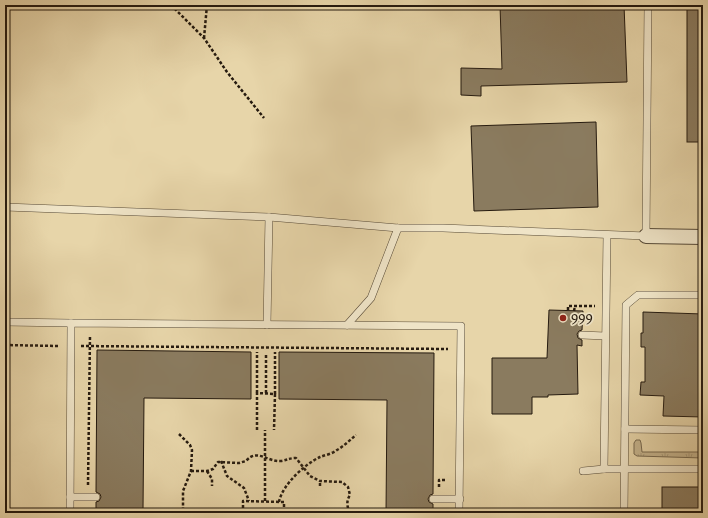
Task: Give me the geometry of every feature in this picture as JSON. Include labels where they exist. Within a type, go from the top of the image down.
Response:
[{"type":"street","points":[[646,236],[703,238]]},
{"type":"lane","points":[[5,207],[269,217],[398,228],[442,228],[646,236],[648,5]]},
{"type":"lane","points":[[267,325],[269,217]]},
{"type":"lane","points":[[347,325],[371,298],[398,228]]},
{"type":"lane","points":[[604,469],[607,234]]},
{"type":"lane","points":[[624,513],[626,305],[638,295],[703,295]]},
{"type":"lane","points":[[5,322],[461,326],[459,513]]},
{"type":"lane","points":[[70,513],[71,323]]},
{"type":"lane","points":[[582,335],[605,336]]},
{"type":"lane","points":[[625,429],[703,430]]},
{"type":"lane","points":[[583,471],[604,469],[703,469]]},
{"type":"lane","points":[[70,497],[92,497]]},
{"type":"lane","points":[[433,499],[460,499]]},
{"type":"path","points":[[171,5],[204,38],[227,72],[264,118]]},
{"type":"path","points":[[204,38],[207,5]]},
{"type":"path","points":[[568,310],[568,306],[605,306]]},
{"type":"path","points":[[574,311],[575,306]]},
{"type":"path","points":[[90,332],[92,497]]},
{"type":"path","points":[[5,345],[453,349]]},
{"type":"path","points":[[256,430],[257,352]]},
{"type":"path","points":[[274,430],[275,352]]},
{"type":"path","points":[[266,355],[266,393]]},
{"type":"path","points":[[257,393],[274,394]]},
{"type":"path","points":[[265,430],[265,501]]},
{"type":"path","points":[[179,434],[190,445],[192,450],[191,471],[183,491],[183,513]]},
{"type":"path","points":[[279,502],[289,482],[304,467],[319,458],[336,451],[356,435]]},
{"type":"path","points":[[191,471],[207,471],[213,468],[218,462],[246,462],[250,456],[255,455],[281,461],[296,458],[310,476],[320,481],[342,482],[348,487],[350,494],[347,498],[347,507],[350,513]]},
{"type":"path","points":[[222,462],[227,476],[244,488],[249,501]]},
{"type":"path","points":[[207,471],[212,478],[212,486]]},
{"type":"path","points":[[320,481],[320,486]]},
{"type":"path","points":[[243,513],[243,501],[284,502],[284,513]]},
{"type":"green space","points":[[636,440],[640,440],[642,452],[703,452],[703,458],[637,456],[634,454],[634,443]]},
{"type":"building","points":[[500,5],[624,5],[627,82],[481,86],[481,96],[461,95],[461,68],[502,69]]},
{"type":"building","points":[[687,5],[703,5],[703,142],[687,142]]},
{"type":"building","points":[[596,122],[598,207],[474,211],[471,126]]},
{"type":"building","points":[[549,310],[583,311],[582,330],[577,334],[578,338],[582,340],[582,346],[577,345],[578,394],[532,397],[532,414],[492,414],[492,358],[547,358]]},
{"type":"building","points":[[643,312],[703,314],[703,417],[663,416],[664,396],[640,395],[641,382],[645,382],[645,347],[641,347]]},
{"type":"building","points":[[97,350],[251,352],[251,399],[144,398],[143,510],[96,510],[96,502],[99,501],[101,497],[100,494],[96,492]]},
{"type":"building","points":[[279,352],[434,353],[433,494],[430,495],[428,499],[429,502],[433,504],[433,513],[386,513],[387,400],[279,399]]},
{"type":"building","points":[[662,487],[703,487],[703,513],[662,513]]},
{"type":"place","name":"999","points":[[563,318]]}]
